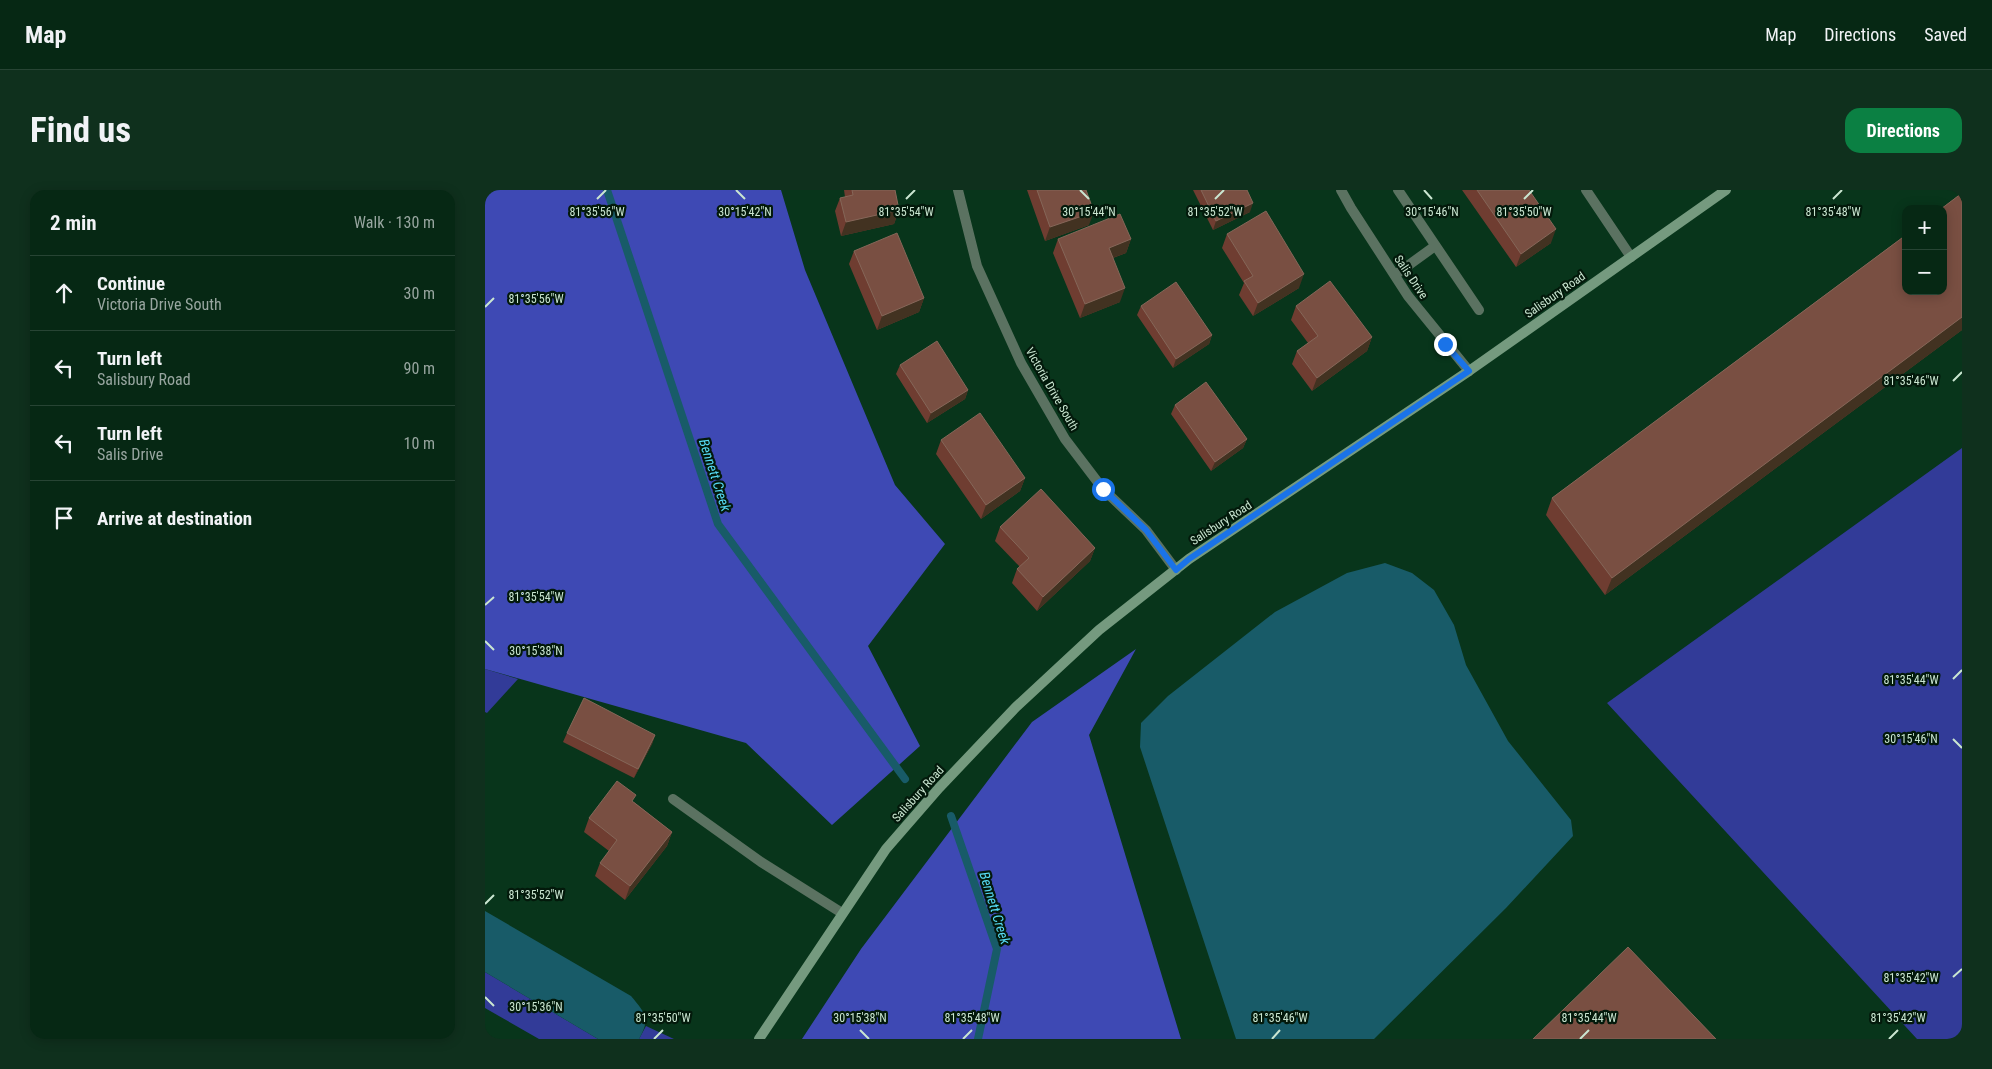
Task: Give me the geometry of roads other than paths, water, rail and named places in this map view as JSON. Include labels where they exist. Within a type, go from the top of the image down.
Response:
[{"type":"street","name":"Victoria Drive South","points":[[958,190],[977,266],[1021,362],[1065,439],[1103,489],[1146,530],[1176,570]]},
{"type":"street","name":"Salis Drive","points":[[1341,190],[1413,303],[1469,371]]},
{"type":"street","points":[[1398,190],[1479,310]]},
{"type":"street","points":[[1586,190],[1631,256]]},
{"type":"street","name":"Salisbury Road","points":[[759,1039],[886,849],[939,788],[1010,714],[1099,630],[1189,559],[1469,371],[1726,190]]},
{"type":"street","points":[[1395,275],[1435,246]]},
{"type":"street","points":[[673,799],[761,862],[843,913]]},
{"type":"water","points":[[1385,563],[1412,573],[1434,590],[1454,625],[1466,665],[1508,741],[1571,820],[1573,836],[1506,908],[1374,1039],[1236,1039],[1140,747],[1141,723],[1168,696],[1275,612],[1347,573]]},
{"type":"water","points":[[485,911],[631,996],[645,1016],[645,1026],[639,1039],[598,1039],[485,972]]},
{"type":"waterway","name":"Bennett Creek","points":[[607,190],[718,524],[905,779]]},
{"type":"waterway","name":"Bennett Creek","points":[[951,816],[997,949],[978,1039]]}]
